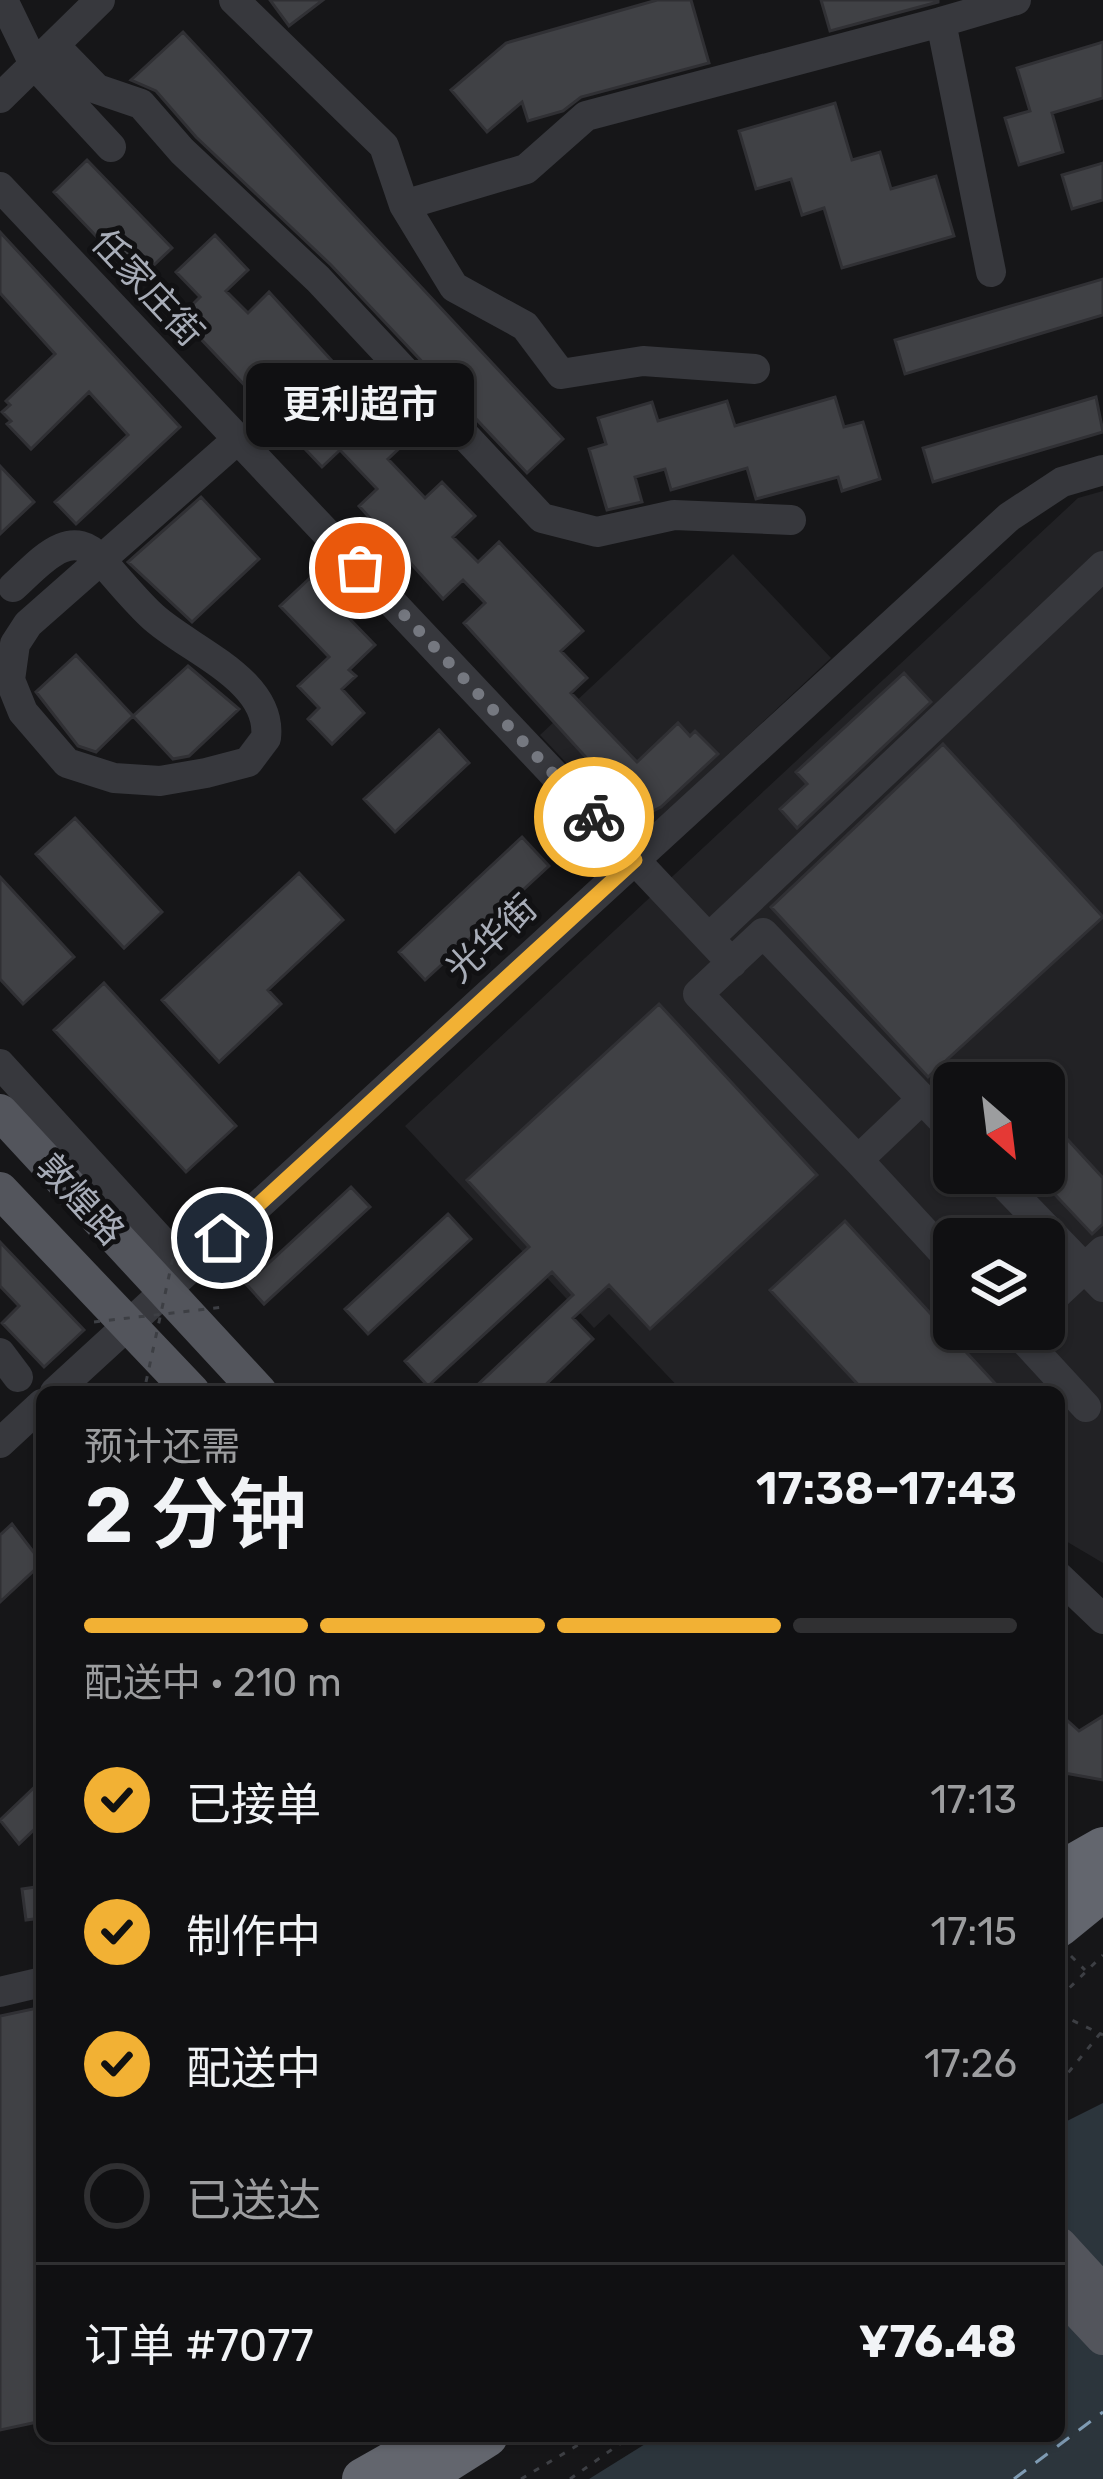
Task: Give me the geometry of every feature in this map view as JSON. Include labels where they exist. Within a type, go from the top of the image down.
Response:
[{"type":"highway","points":[[1072,1902],[1103,1848]]},
{"type":"highway","points":[[363,2479],[428,2442]]},
{"type":"highway","points":[[419,2479],[478,2442]]},
{"type":"main road","name":"敦煌路","points":[[0,1112],[147,1304],[189,1386]]},
{"type":"main road","name":"敦煌路","points":[[0,1190],[251,1386]]},
{"type":"main road","points":[[1065,2252],[1103,2293]]},
{"type":"main road","points":[[1065,2296],[1103,2337]]},
{"type":"street","points":[[3,0],[111,147]]},
{"type":"street","points":[[0,98],[100,0]]},
{"type":"street","points":[[234,0],[384,146],[404,206],[454,287],[525,326],[561,374],[643,361],[755,369]]},
{"type":"street","points":[[404,206],[526,169],[586,116],[1016,0]]},
{"type":"street","points":[[941,22],[991,272]]},
{"type":"street","points":[[44,55],[97,88],[141,104],[182,152],[318,279],[542,518],[597,532],[674,515],[791,520]]},
{"type":"street","name":"任家庄街","points":[[0,187],[731,963]]},
{"type":"street","points":[[13,587],[63,545],[86,547],[101,560],[163,626],[232,672],[261,709],[266,738],[256,756],[184,778],[114,778],[67,764],[22,712],[10,680],[20,634],[101,560],[238,439]]},
{"type":"street","name":"光华街","points":[[61,1386],[1010,517],[1062,482],[1103,470]]},
{"type":"street","points":[[709,938],[1103,566]]},
{"type":"street","points":[[933,1110],[763,933],[698,994],[933,1241]]},
{"type":"street","points":[[0,1064],[147,1304]]},
{"type":"street","points":[[858,1160],[922,1099]]},
{"type":"street","points":[[1017,1194],[1097,1268],[1065,1291]]},
{"type":"street","points":[[1034,1350],[1086,1407]]},
{"type":"street","points":[[0,1443],[36,1410]]},
{"type":"street","points":[[1065,1583],[1103,1618]]},
{"type":"street","points":[[0,1992],[36,1983]]},
{"type":"path","points":[[146,1382],[147,1304],[177,1239]]},
{"type":"path","points":[[147,1304],[224,1307]]},
{"type":"path","points":[[1072,1902],[1086,1972]]},
{"type":"path","points":[[1065,1992],[1103,1955]]},
{"type":"path","points":[[1065,2017],[1102,2034],[1065,2077]]},
{"type":"path","points":[[521,2479],[583,2442]]},
{"type":"path","points":[[570,2479],[622,2442]]},
{"type":"shaded area","points":[[1103,491],[1103,1563],[1065,1541],[1065,1386],[677,1386],[609,1314],[594,1328],[405,1126],[1078,498]]},
{"type":"shaded area","points":[[733,554],[831,658],[638,839],[540,735]]},
{"type":"shaded area","points":[[1103,2103],[1103,2479],[589,2479],[648,2442],[1065,2442],[1065,2122]]},
{"type":"building","points":[[270,0],[323,0],[289,26]]},
{"type":"building","points":[[657,0],[691,0],[709,63],[581,97],[563,111],[528,121],[522,102],[487,132],[451,90],[506,43]]},
{"type":"building","points":[[821,0],[938,0],[938,2],[830,31]]},
{"type":"building","points":[[183,32],[563,439],[527,473],[331,265],[196,137],[156,91],[131,80]]},
{"type":"building","points":[[1103,42],[1103,98],[1052,113],[1063,152],[1019,165],[1005,118],[1030,111],[1017,68]]},
{"type":"building","points":[[835,103],[852,160],[880,152],[891,189],[936,176],[954,236],[842,268],[824,208],[802,215],[791,179],[756,189],[739,131]]},
{"type":"building","points":[[87,160],[172,248],[138,280],[54,192]]},
{"type":"building","points":[[1103,163],[1103,200],[1072,209],[1062,175]]},
{"type":"building","points":[[0,232],[180,427],[76,524],[55,502],[128,435],[89,392],[31,449],[7,424],[11,421],[2,412],[10,405],[6,401],[55,354],[0,293]]},
{"type":"building","points":[[215,235],[248,270],[226,291],[248,313],[269,292],[406,442],[388,459],[425,498],[442,482],[475,516],[453,537],[478,562],[499,542],[583,631],[561,651],[587,678],[571,693],[637,762],[678,723],[690,736],[695,731],[718,754],[661,807],[649,813],[631,807],[464,623],[485,603],[463,580],[443,599],[359,506],[377,489],[340,450],[322,467],[180,317],[200,297],[176,272]]},
{"type":"building","points":[[1103,279],[1103,315],[905,374],[895,340]]},
{"type":"building","points":[[835,397],[844,427],[863,422],[880,479],[842,491],[838,477],[756,499],[747,468],[671,490],[665,469],[635,477],[642,502],[607,510],[589,449],[606,444],[598,418],[652,402],[658,421],[727,401],[735,426]]},
{"type":"building","points":[[1096,397],[1103,432],[933,482],[923,448]]},
{"type":"building","points":[[0,466],[34,502],[0,534]]},
{"type":"building","points":[[201,497],[259,559],[192,622],[128,562]]},
{"type":"building","points":[[310,578],[375,645],[349,670],[356,676],[342,689],[364,713],[332,744],[308,719],[319,708],[298,686],[329,657],[280,606]]},
{"type":"building","points":[[76,655],[133,716],[96,752],[78,746],[36,692]]},
{"type":"building","points":[[188,666],[239,709],[189,756],[173,759],[133,716]]},
{"type":"building","points":[[904,673],[931,702],[797,828],[780,809],[807,784],[796,772]]},
{"type":"building","points":[[439,730],[469,763],[395,832],[364,799]]},
{"type":"building","points":[[943,744],[1103,917],[944,1062],[933,1062],[928,1077],[771,907]]},
{"type":"building","points":[[75,818],[162,912],[124,948],[36,854]]},
{"type":"building","points":[[522,837],[549,866],[425,980],[399,952]]},
{"type":"building","points":[[299,873],[343,920],[268,990],[281,1004],[219,1062],[162,1000]]},
{"type":"building","points":[[0,877],[74,957],[23,1004],[0,979]]},
{"type":"building","points":[[104,983],[236,1126],[186,1172],[54,1030]]},
{"type":"building","points":[[659,1004],[817,1175],[650,1329],[609,1285],[573,1318],[593,1339],[544,1386],[476,1386],[573,1295],[552,1272],[428,1386],[405,1361],[529,1247],[467,1180]]},
{"type":"building","points":[[1065,1137],[1103,1178],[1103,1224],[1092,1234],[1054,1194],[1065,1194]]},
{"type":"building","points":[[351,1187],[370,1207],[264,1304],[246,1284]]},
{"type":"building","points":[[448,1214],[471,1239],[368,1334],[345,1309]]},
{"type":"building","points":[[845,1221],[933,1316],[933,1350],[964,1350],[997,1386],[859,1386],[770,1290]]},
{"type":"building","points":[[0,1242],[84,1330],[44,1367],[2,1323],[19,1306],[0,1286]]},
{"type":"building","points":[[12,1524],[36,1555],[36,1569],[0,1602],[0,1535]]},
{"type":"building","points":[[1103,1716],[1103,1780],[1065,1773],[1065,1718],[1079,1731]]},
{"type":"building","points":[[36,1786],[36,1828],[19,1844],[0,1820]]},
{"type":"building","points":[[36,1887],[36,1919],[26,1920],[22,1889]]},
{"type":"building","points":[[36,2008],[36,2422],[0,2430],[0,2016]]},
{"type":"ferry route","points":[[1065,2441],[1103,2412]]},
{"type":"ferry route","points":[[1014,2479],[1063,2442]]},
{"type":"way so far","points":[[360,568],[594,817]]},
{"type":"place","name":"更利超市","points":[[360,568]]},
{"type":"route","points":[[222,1238],[635,860],[594,817]]}]
